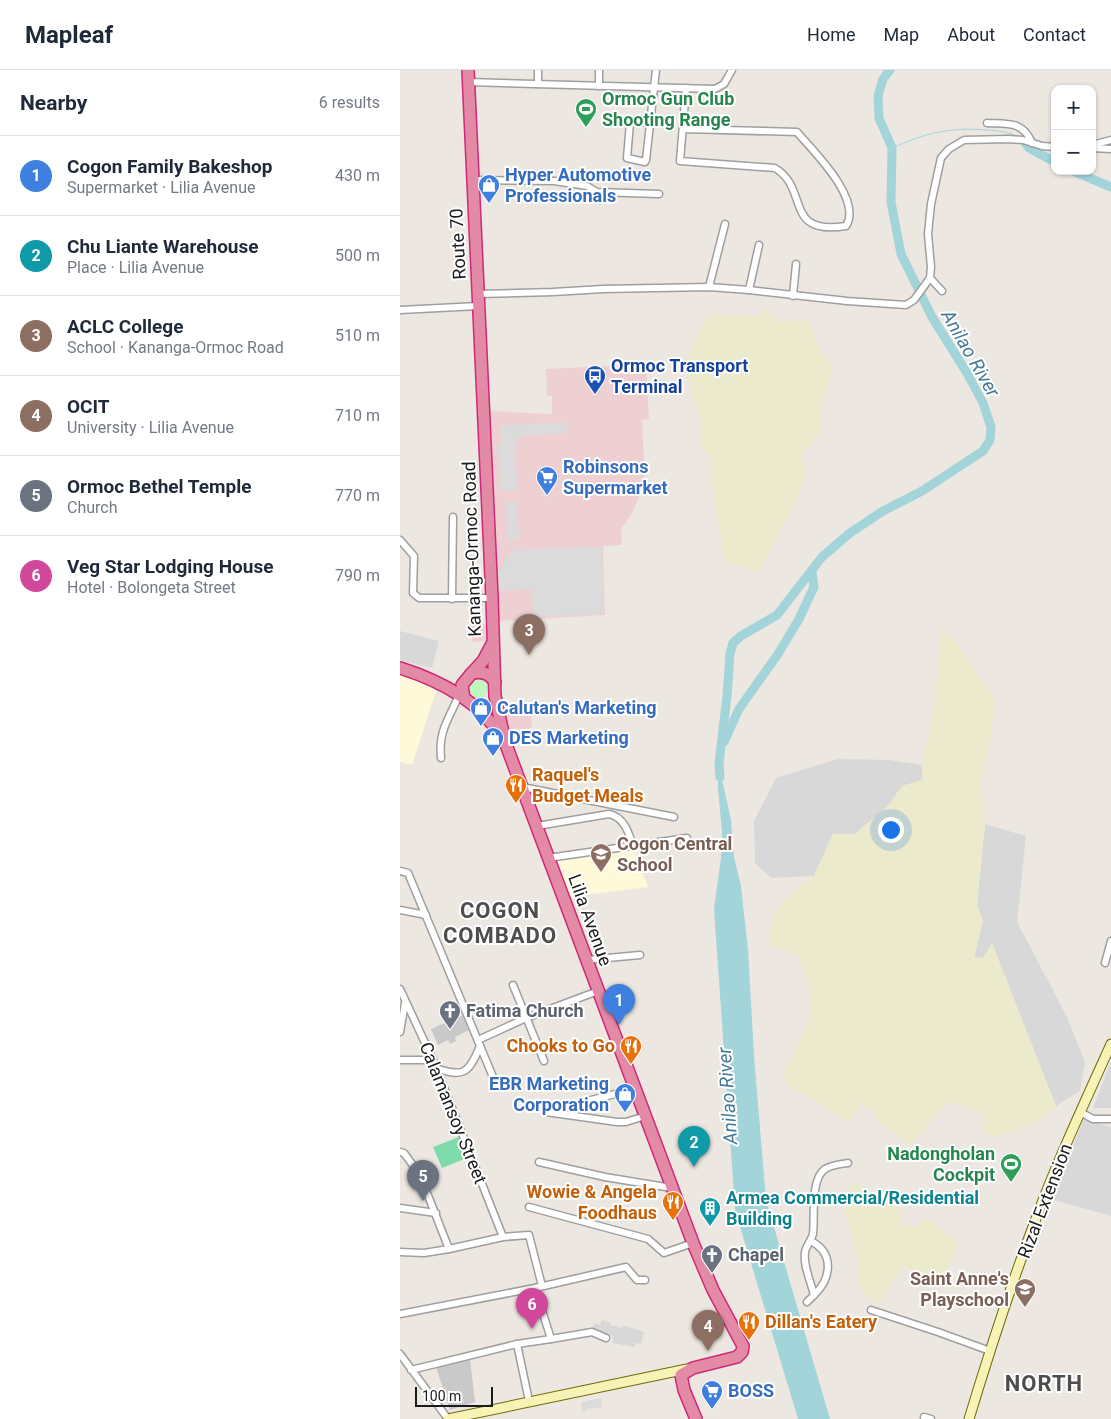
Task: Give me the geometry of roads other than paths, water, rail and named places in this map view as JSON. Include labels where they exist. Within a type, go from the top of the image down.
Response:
[{"type":"highway","name":"Route 70","points":[[468,76],[483,416]]},
{"type":"highway","name":"Kananga-Ormoc Road","points":[[483,416],[495,682]]},
{"type":"highway","points":[[493,640],[487,656],[462,685],[462,694],[465,699],[489,720],[505,742]]},
{"type":"highway","points":[[400,668],[430,679],[476,706],[485,706],[495,696]]},
{"type":"highway","points":[[430,679],[448,681],[482,672],[490,676],[495,682],[495,696],[505,742]]},
{"type":"highway","name":"Lilia Avenue","points":[[505,742],[693,1243],[713,1290],[743,1346],[742,1352],[737,1357],[693,1368]]},
{"type":"highway","points":[[693,1368],[685,1393],[696,1419]]},
{"type":"street","points":[[538,70],[538,84]]},
{"type":"street","points":[[599,70],[599,86]]},
{"type":"street","points":[[651,122],[630,122],[627,158],[645,162],[646,160],[651,122],[655,87],[656,70]]},
{"type":"street","points":[[468,76],[538,84],[714,89],[724,84],[732,70]]},
{"type":"street","points":[[684,129],[797,132],[835,175],[848,203],[849,221],[846,226],[829,229],[815,226],[804,219],[785,174],[775,168],[680,160],[686,88]]},
{"type":"street","points":[[987,123],[1020,126],[1028,134],[1032,143]]},
{"type":"street","points":[[400,310],[553,292],[709,287],[906,305],[914,300],[930,278],[928,234],[930,204],[941,158],[949,149],[964,140],[1008,139],[1051,146]]},
{"type":"street","points":[[1096,146],[1111,140]]},
{"type":"street","points":[[1096,147],[1111,149]]},
{"type":"street","points":[[472,180],[554,181],[587,186],[598,192],[659,194]]},
{"type":"street","points":[[709,287],[725,224]]},
{"type":"street","points":[[749,290],[759,245]]},
{"type":"street","points":[[793,296],[796,264]]},
{"type":"street","points":[[930,278],[942,291]]},
{"type":"street","points":[[452,598],[453,517]]},
{"type":"street","points":[[400,540],[414,556],[413,593],[419,598],[492,598]]},
{"type":"street","points":[[441,758],[442,732],[465,699]]},
{"type":"street","points":[[522,787],[674,817]]},
{"type":"street","points":[[537,826],[609,814],[614,815],[625,825],[633,846]]},
{"type":"street","points":[[548,858],[687,838]]},
{"type":"street","points":[[400,871],[408,873],[493,1077]]},
{"type":"street","points":[[400,910],[426,915]]},
{"type":"street","points":[[1104,963],[1111,941]]},
{"type":"street","points":[[586,960],[640,955]]},
{"type":"street","points":[[513,985],[544,1062]]},
{"type":"street","name":"Calamansoy Street","points":[[400,989],[436,1068],[503,1237]]},
{"type":"street","points":[[436,1068],[454,1074],[466,1070],[473,1062],[479,1043],[526,1018],[598,991]]},
{"type":"street","points":[[400,1032],[405,1001]]},
{"type":"street","name":"Rizal Extension","points":[[969,1419],[990,1351],[1032,1230],[1080,1112],[1111,1044]]},
{"type":"street","points":[[400,1060],[432,1060]]},
{"type":"street","points":[[591,1100],[634,1088]]},
{"type":"street","points":[[546,1112],[617,1122],[626,1122],[645,1116]]},
{"type":"street","points":[[1080,1112],[1093,1119],[1111,1119]]},
{"type":"street","points":[[400,1152],[404,1153],[420,1175],[449,1249]]},
{"type":"street","points":[[539,1162],[605,1177],[672,1188]]},
{"type":"street","points":[[814,1295],[804,1256],[811,1241],[815,1192],[820,1174],[828,1167],[848,1163]]},
{"type":"street","points":[[529,1207],[648,1239],[664,1253],[693,1243]]},
{"type":"street","points":[[400,1208],[436,1213]]},
{"type":"street","points":[[400,1252],[424,1253],[503,1237],[529,1235],[550,1339]]},
{"type":"street","points":[[807,1302],[826,1279],[828,1260],[822,1248],[811,1241]]},
{"type":"street","points":[[400,1314],[539,1287],[626,1267],[637,1280],[645,1280]]},
{"type":"street","points":[[870,1310],[990,1351]]},
{"type":"street","points":[[411,1370],[517,1344],[592,1332],[606,1338]]},
{"type":"street","points":[[517,1344],[529,1402]]},
{"type":"street","points":[[400,1354],[448,1419],[476,1416],[529,1402],[693,1368]]},
{"type":"street","points":[[674,1372],[685,1393]]},
{"type":"street","points":[[924,1417],[931,1419]]},
{"type":"water","points":[[719,766],[731,820],[734,857],[741,886],[748,950],[754,1056],[766,1200],[830,1419],[798,1419],[735,1210],[714,909],[721,858],[722,832],[718,788]]},
{"type":"waterway","name":"Anilao River","points":[[720,777],[719,763],[730,654],[733,643],[741,636],[777,615],[822,557],[850,533],[883,511],[922,491],[983,451],[990,440],[991,427],[983,403],[967,373],[932,317],[901,254],[891,202],[892,148],[879,118],[878,96],[883,79],[890,70]]},
{"type":"waterway","points":[[892,148],[916,138],[949,130],[973,129],[1005,132],[1016,136]]},
{"type":"waterway","points":[[1023,140],[1029,148],[1051,160]]},
{"type":"waterway","points":[[1082,175],[1111,187]]},
{"type":"waterway","name":"Anilao River","points":[[724,742],[739,709],[778,654],[799,619],[814,587],[812,572]]},
{"type":"place","name":"Ormoc Gun Club Shooting Range","points":[[586,128]]},
{"type":"place","name":"Hyper Automotive Professionals","points":[[489,204]]},
{"type":"place","name":"Ormoc Transport Terminal","points":[[595,395]]},
{"type":"place","name":"Robinsons Supermarket","points":[[547,496]]},
{"type":"place","name":"ACLC College","points":[[529,655]]},
{"type":"place","name":"Calutan's Marketing","points":[[481,727]]},
{"type":"place","name":"DES Marketing","points":[[493,757]]},
{"type":"place","name":"Raquel's Budget Meals","points":[[516,804]]},
{"type":"place","name":"Cogon Central School","points":[[601,873]]},
{"type":"place","name":"Cogon Family Bakeshop","points":[[619,1025]]},
{"type":"place","name":"Fatima Church","points":[[450,1030]]},
{"type":"place","name":"Chooks to Go","points":[[631,1065]]},
{"type":"place","name":"EBR Marketing Corporation","points":[[625,1113]]},
{"type":"place","name":"Chu Liante Warehouse","points":[[694,1167]]},
{"type":"place","name":"Nadongholan Cockpit","points":[[1011,1183]]},
{"type":"place","name":"Ormoc Bethel Temple","points":[[423,1201]]},
{"type":"place","name":"Wowie & Angela Foodhaus","points":[[673,1221]]},
{"type":"place","name":"Armea Commercial/Residential Building","points":[[710,1227]]},
{"type":"place","name":"Chapel","points":[[712,1274]]},
{"type":"place","name":"Saint Anne's Playschool","points":[[1025,1308]]},
{"type":"place","name":"Veg Star Lodging House","points":[[532,1329]]},
{"type":"place","name":"Dillan's Eatery","points":[[749,1341]]},
{"type":"place","name":"OCIT","points":[[708,1351]]},
{"type":"place","name":"BOSS","points":[[712,1410]]},
{"type":"district","name":"COGON COMBADO","points":[[500,922]]},
{"type":"district","name":"NORTH","points":[[1044,1383]]}]
